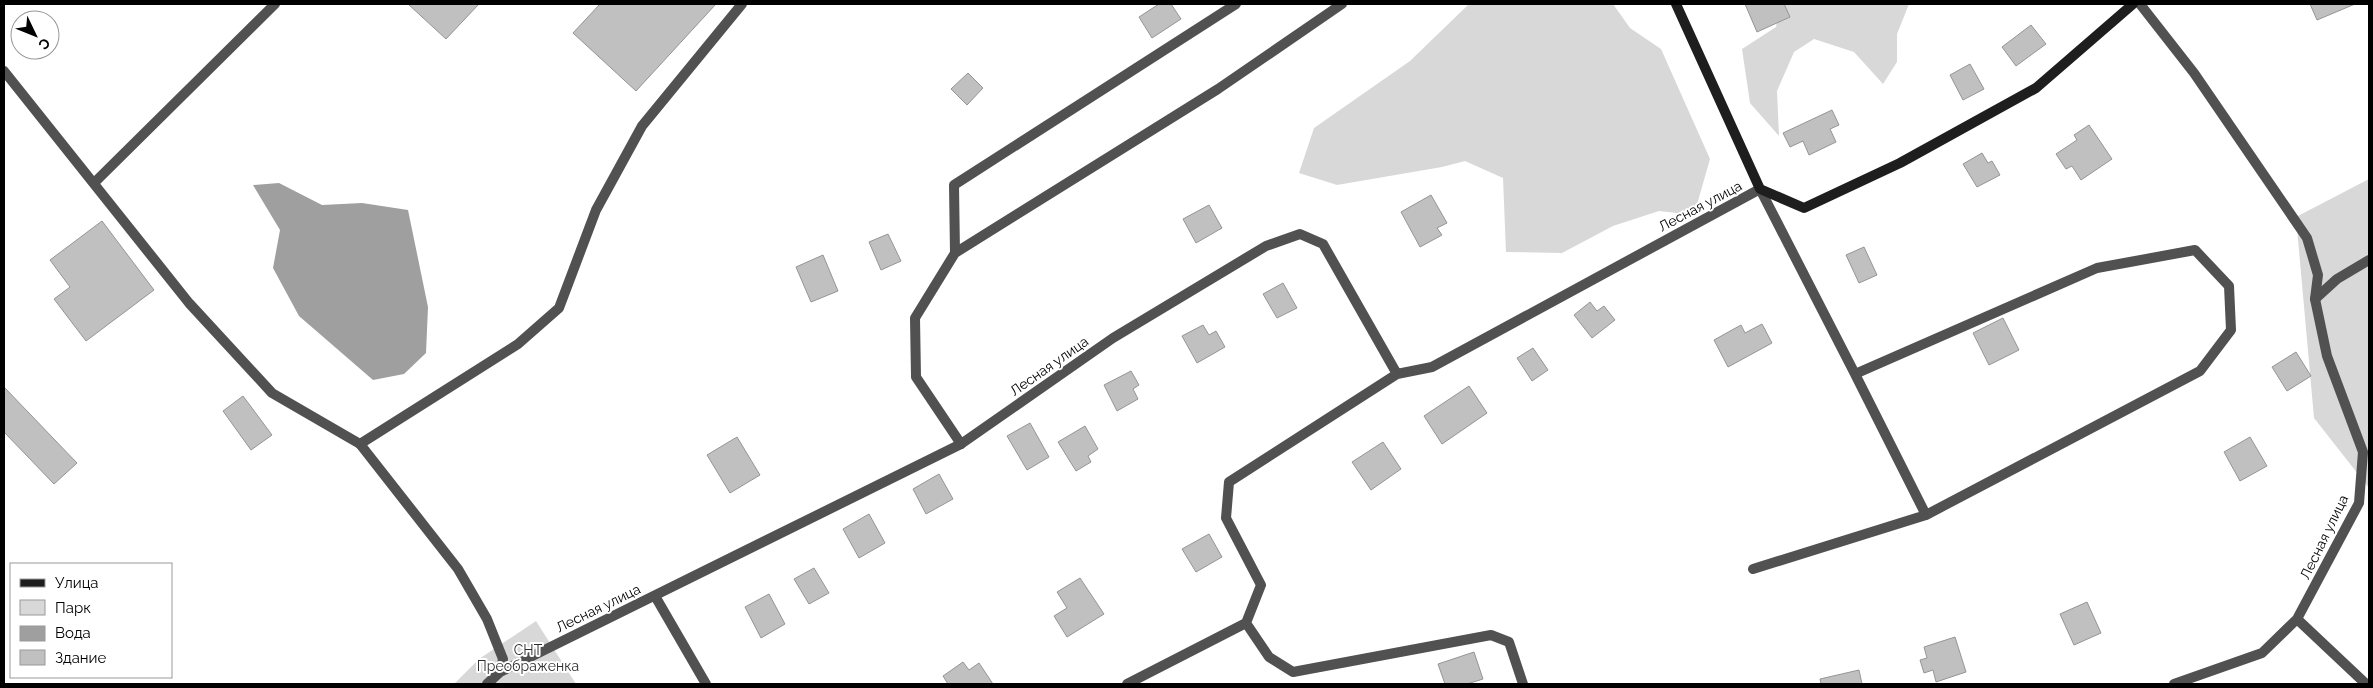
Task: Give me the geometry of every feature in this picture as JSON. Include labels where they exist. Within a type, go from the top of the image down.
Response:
[{"type":"street","points":[[94,183],[274,4]]},
{"type":"street","points":[[360,444],[518,344],[559,308],[596,210],[642,126],[742,4]]},
{"type":"street","points":[[955,253],[954,185],[1236,4]]},
{"type":"street","points":[[961,444],[916,376],[915,318],[955,253],[1218,89],[1342,4]]},
{"type":"street","points":[[1676,4],[1760,189],[1926,515]]},
{"type":"street","name":"Лесная улица","points":[[1246,623],[1262,585],[1226,518],[1229,482],[1397,374],[1432,368],[1760,189],[1804,208],[1900,163],[2036,88],[2133,4]]},
{"type":"street","name":"Лесная улица","points":[[2140,4],[2194,73],[2307,238],[2318,274],[2315,299],[2327,356],[2363,452],[2359,503],[2297,619],[2262,653],[2174,684]]},
{"type":"street","points":[[4,71],[189,303],[272,393],[360,444],[458,569],[490,627],[503,659],[500,672]]},
{"type":"street","name":"Лесная улица","points":[[487,684],[500,672],[961,444],[1113,338],[1266,246],[1300,234],[1323,244],[1397,374]]},
{"type":"street","points":[[1753,570],[1926,515],[2200,371],[2231,330],[2230,286],[2195,250],[2097,268],[1855,374]]},
{"type":"street","points":[[2315,299],[2337,279],[2369,260]]},
{"type":"street","name":"Лесная улица","points":[[655,596],[706,684]]},
{"type":"street","points":[[2297,619],[2366,684]]},
{"type":"street","points":[[1127,684],[1246,623],[1269,657],[1293,672],[1490,636],[1509,642],[1523,684]]},
{"type":"green space","points":[[1469,4],[1613,4],[1630,28],[1661,49],[1710,159],[1694,215],[1659,211],[1613,226],[1562,253],[1506,252],[1503,178],[1465,161],[1442,167],[1337,185],[1299,173],[1314,128],[1410,61]]},
{"type":"green space","points":[[1780,4],[1909,4],[1897,34],[1897,62],[1883,84],[1854,52],[1814,39],[1794,52],[1777,91],[1779,136],[1750,103],[1742,49],[1776,27]]},
{"type":"green space","points":[[2369,179],[2369,488],[2314,418],[2296,217]]},
{"type":"green space","name":"СНТ Преображенка","points":[[536,621],[576,684],[454,684],[479,659]]},
{"type":"water","points":[[279,183],[322,205],[362,203],[408,210],[428,307],[426,353],[404,374],[373,380],[299,316],[273,268],[280,230],[253,185]]},
{"type":"building","points":[[408,4],[479,4],[446,39]]},
{"type":"building","points":[[600,4],[716,4],[636,91],[573,33]]},
{"type":"building","points":[[1159,4],[1171,4],[1181,19],[1152,38],[1139,17]]},
{"type":"building","points":[[1745,4],[1784,4],[1790,17],[1757,32]]},
{"type":"building","points":[[2310,4],[2355,4],[2317,20]]},
{"type":"building","points":[[2031,25],[2046,44],[2016,66],[2002,47]]},
{"type":"building","points":[[1970,64],[1984,89],[1963,100],[1950,75]]},
{"type":"building","points":[[968,73],[983,88],[967,105],[951,89]]},
{"type":"building","points":[[1832,110],[1839,125],[1830,129],[1836,142],[1809,155],[1803,141],[1790,147],[1783,133]]},
{"type":"building","points":[[2089,125],[2112,159],[2081,180],[2072,166],[2066,169],[2056,154],[2077,140],[2074,135]]},
{"type":"building","points":[[1982,153],[1988,163],[1992,161],[2000,175],[1977,187],[1963,164]]},
{"type":"building","points":[[1431,195],[1447,223],[1437,228],[1442,235],[1420,247],[1401,212]]},
{"type":"building","points":[[1209,205],[1222,228],[1196,243],[1183,219]]},
{"type":"building","points":[[102,221],[154,290],[86,341],[54,299],[70,287],[50,260]]},
{"type":"building","points":[[888,234],[901,261],[881,270],[869,242]]},
{"type":"building","points":[[1864,247],[1877,275],[1859,283],[1846,255]]},
{"type":"building","points":[[823,255],[838,291],[811,302],[796,267]]},
{"type":"building","points":[[1283,283],[1297,308],[1277,318],[1263,294]]},
{"type":"building","points":[[1590,302],[1597,311],[1604,306],[1615,320],[1592,338],[1574,315]]},
{"type":"building","points":[[2003,318],[2019,350],[1989,365],[1973,333]]},
{"type":"building","points":[[1762,324],[1772,343],[1728,367],[1714,340],[1741,325],[1745,333]]},
{"type":"building","points":[[1203,325],[1209,335],[1216,331],[1225,347],[1197,363],[1182,336]]},
{"type":"building","points":[[1533,348],[1548,370],[1532,381],[1517,358]]},
{"type":"building","points":[[2296,352],[2311,376],[2287,391],[2272,367]]},
{"type":"building","points":[[1131,371],[1139,385],[1133,389],[1138,399],[1117,411],[1104,385]]},
{"type":"building","points":[[1469,386],[1487,413],[1442,444],[1424,416]]},
{"type":"building","points":[[4,387],[77,463],[54,484],[4,432]]},
{"type":"building","points":[[243,396],[272,435],[251,450],[223,411]]},
{"type":"building","points":[[1030,423],[1049,457],[1027,470],[1007,436]]},
{"type":"building","points":[[1085,426],[1098,449],[1088,456],[1091,462],[1076,471],[1058,442]]},
{"type":"building","points":[[737,437],[760,475],[730,493],[707,455]]},
{"type":"building","points":[[2250,437],[2267,466],[2240,481],[2224,452]]},
{"type":"building","points":[[1383,442],[1401,469],[1371,490],[1352,462]]},
{"type":"building","points":[[939,474],[953,499],[926,514],[913,489]]},
{"type":"building","points":[[869,514],[885,543],[859,558],[843,529]]},
{"type":"building","points":[[1209,534],[1222,557],[1196,572],[1182,549]]},
{"type":"building","points":[[814,568],[829,593],[809,604],[794,579]]},
{"type":"building","points":[[1080,578],[1104,614],[1067,637],[1054,616],[1067,608],[1057,592]]},
{"type":"building","points":[[769,594],[785,624],[761,638],[745,607]]},
{"type":"building","points":[[2087,602],[2101,633],[2074,645],[2060,614]]},
{"type":"building","points":[[1955,637],[1966,672],[1936,682],[1933,670],[1924,673],[1920,660],[1927,658],[1924,647]]},
{"type":"building","points":[[1474,652],[1483,679],[1467,684],[1445,684],[1438,664]]},
{"type":"building","points":[[963,662],[969,670],[979,663],[993,684],[948,684],[943,676]]},
{"type":"building","points":[[1859,670],[1862,684],[1821,684],[1820,679]]}]
